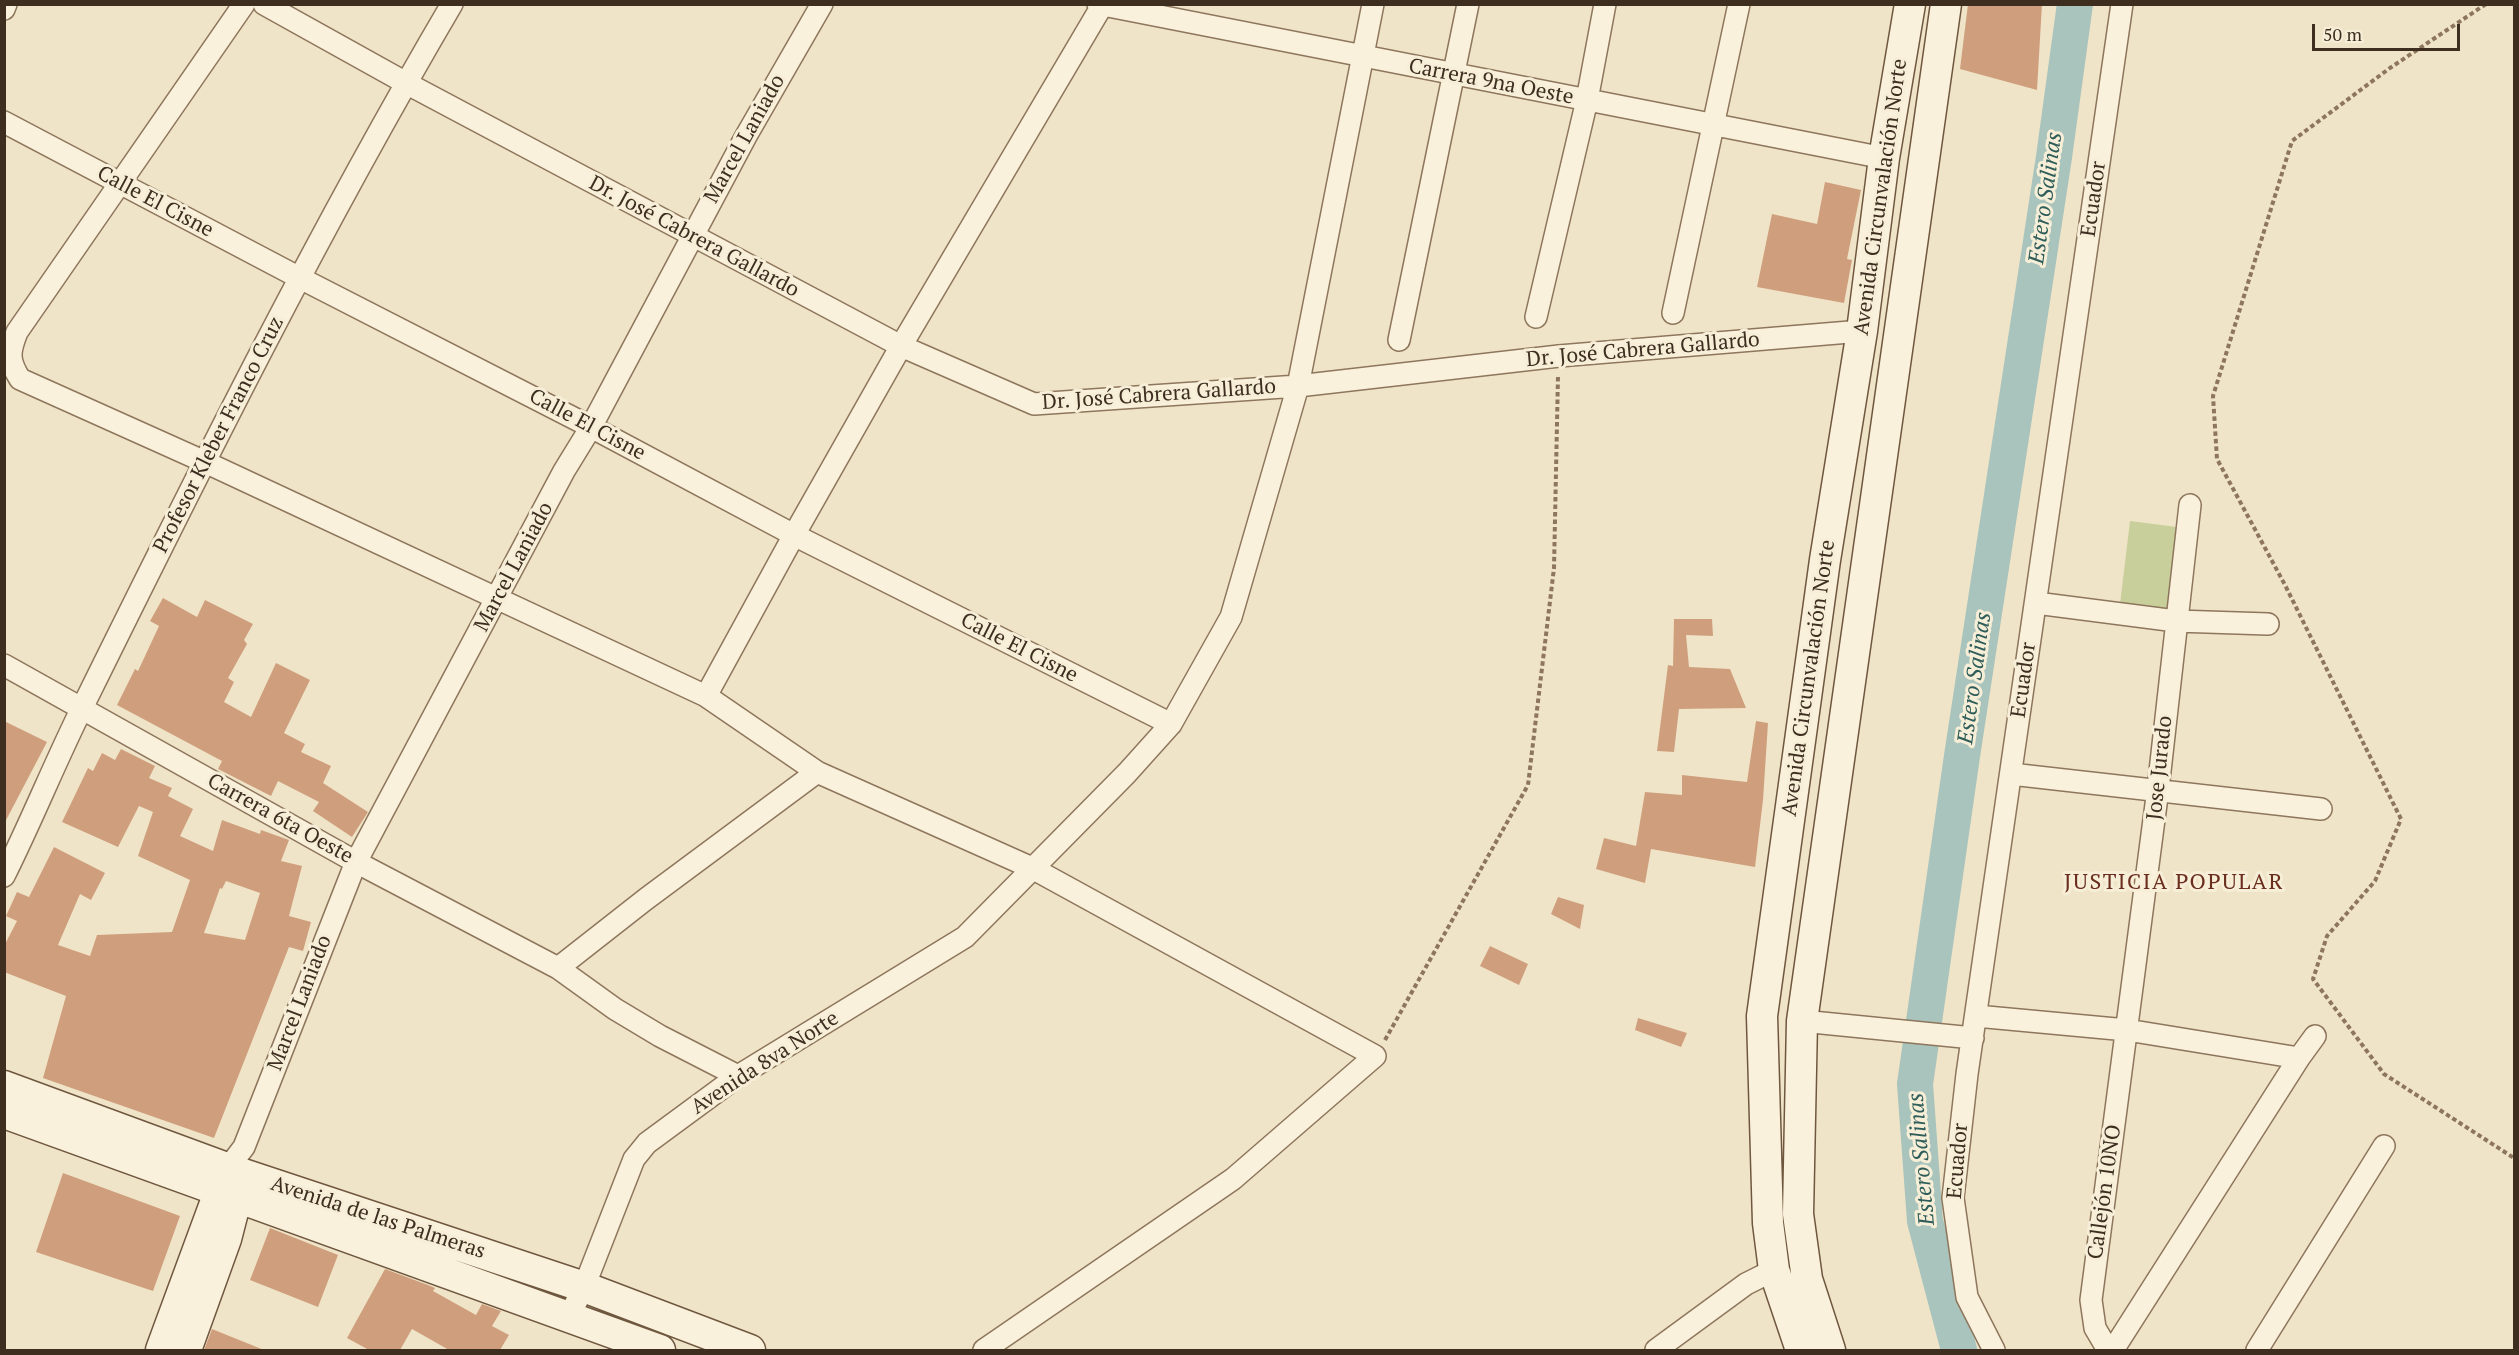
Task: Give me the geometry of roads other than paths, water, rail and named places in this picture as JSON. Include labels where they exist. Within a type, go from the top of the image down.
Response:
[{"type":"main road","name":"Avenida Circunvalación Norte","points":[[1801,1350],[1774,1270],[1768,1222],[1762,1016],[1825,560],[1862,331],[1884,158],[1910,4]]},
{"type":"main road","name":"Avenida Circunvalación Norte","points":[[1830,1350],[1807,1280],[1798,1214],[1802,1022],[1893,392],[1946,4]]},
{"type":"main road","points":[[1854,384],[1893,392]]},
{"type":"main road","name":"Avenida de las Palmeras","points":[[4,1086],[234,1175],[569,1316],[660,1350]]},
{"type":"main road","name":"Avenida de las Palmeras","points":[[4,1113],[234,1175],[584,1287],[750,1350]]},
{"type":"main road","name":"Marcel Laniado","points":[[161,1350],[234,1175]]},
{"type":"main road","name":"Marcel Laniado","points":[[186,1350],[226,1239],[234,1175]]},
{"type":"street","points":[[4,9],[6,4]]},
{"type":"street","points":[[244,4],[17,332],[11,346],[10,364],[20,379],[205,462],[706,696],[818,772],[1032,868],[1376,1056],[1233,1179],[984,1350]]},
{"type":"street","name":"Dr. José Cabrera Gallardo","points":[[264,4],[406,83],[901,346],[1034,404],[1298,386],[1559,356],[1862,331]]},
{"type":"street","name":"Profesor Kleber Franco Cruz","points":[[6,869],[81,708],[298,277],[452,4]]},
{"type":"street","name":"Marcel Laniado","points":[[234,1175],[356,862],[564,471],[591,427],[692,236],[822,4]]},
{"type":"street","name":"Avenida 8va Norte","points":[[569,1316],[584,1287],[634,1160],[647,1143],[738,1076],[965,937],[1127,773],[1171,724],[1231,617],[1298,386],[1373,4]]},
{"type":"street","points":[[1399,340],[1468,4]]},
{"type":"street","points":[[1536,317],[1587,100],[1605,4]]},
{"type":"street","points":[[1673,313],[1739,4]]},
{"type":"street","name":"Ecuador","points":[[1994,1350],[1967,1296],[1953,1198],[1964,1036],[1976,1016],[2122,4]]},
{"type":"street","points":[[706,696],[901,346],[1101,5]]},
{"type":"street","name":"Carrera 9na Oeste","points":[[1101,5],[1884,158]]},
{"type":"street","name":"Calle El Cisne","points":[[4,122],[794,535],[1171,724]]},
{"type":"street","name":"Jose Jurado","points":[[2127,1030],[2158,789],[2190,505]]},
{"type":"street","points":[[2036,603],[2176,621],[2268,624]]},
{"type":"street","name":"Carrera 6ta Oeste","points":[[4,665],[356,862],[558,968],[615,1009],[660,1036],[738,1076]]},
{"type":"street","points":[[558,968],[646,899],[818,772]]},
{"type":"street","points":[[2011,774],[2321,809]]},
{"type":"street","points":[[1976,1016],[2127,1030],[2299,1058]]},
{"type":"street","points":[[1802,1022],[1964,1036]]},
{"type":"street","name":"Callejón 10NO","points":[[2108,1350],[2095,1328],[2091,1300],[2127,1030]]},
{"type":"street","points":[[2113,1350],[2315,1036]]},
{"type":"street","points":[[2257,1350],[2384,1146]]},
{"type":"street","points":[[1656,1350],[1746,1284],[1774,1270]]},
{"type":"waterway","name":"Estero Salinas","points":[[1959,1350],[1925,1221],[1915,1084],[2075,4]]},
{"type":"district","name":"JUSTICIA POPULAR","points":[[2174,883]]}]
